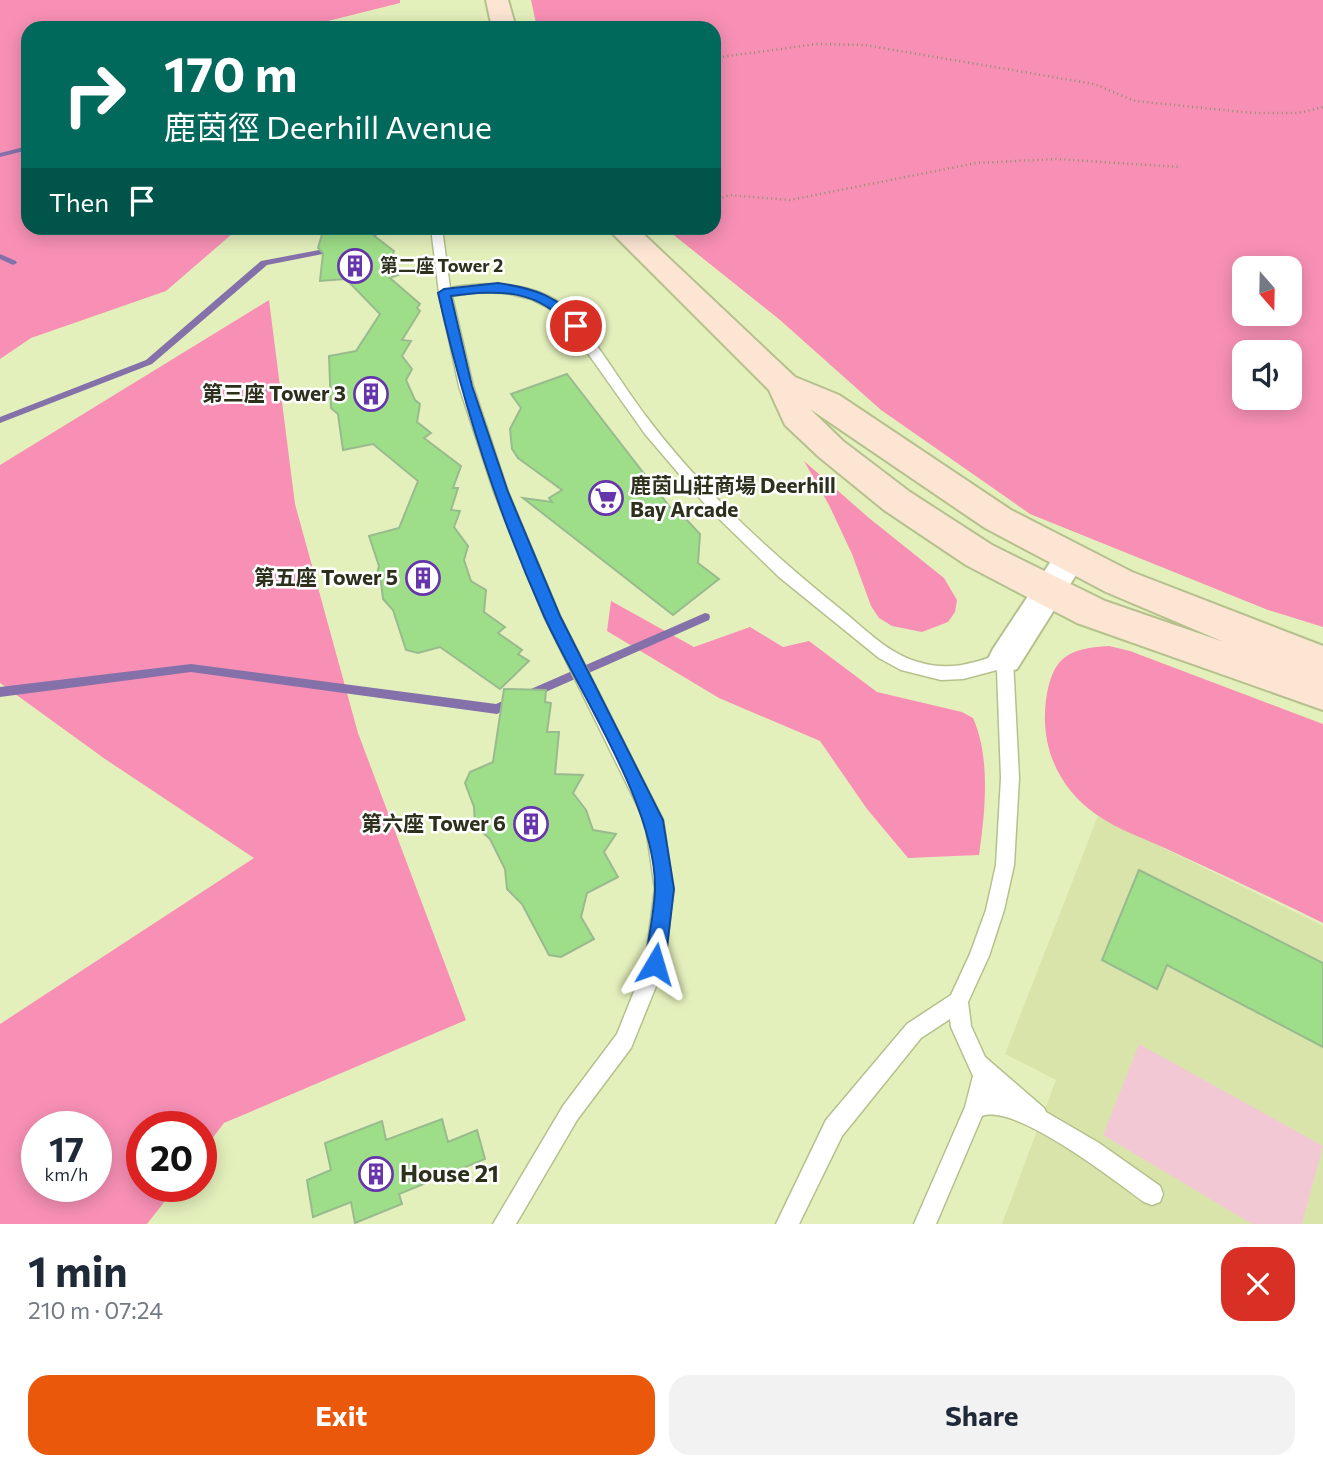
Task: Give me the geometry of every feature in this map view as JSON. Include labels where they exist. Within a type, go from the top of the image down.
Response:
[{"type":"main road","points":[[497,0],[502,21]]},
{"type":"main road","points":[[628,235],[783,385],[797,416],[859,472],[948,535],[1048,592],[1131,627],[1323,693]]},
{"type":"main road","points":[[783,385],[827,403],[917,467],[998,519],[1070,558],[1229,628],[1323,662]]},
{"type":"street","points":[[1005,659],[1070,558]]},
{"type":"lane","points":[[437,235],[444,293],[466,386],[501,492],[552,616],[654,820],[664,889],[655,964],[624,1041],[570,1113],[504,1224]]},
{"type":"lane","points":[[444,293],[498,286],[534,294],[564,311],[650,432],[724,515],[821,603],[897,661],[919,670],[965,673],[987,668],[1005,659],[1010,778],[1005,865],[995,910],[979,956],[958,1002],[961,1027],[983,1076],[975,1108],[925,1224]]},
{"type":"lane","points":[[787,1224],[834,1128],[914,1031],[958,1002]]},
{"type":"lane","points":[[979,1064],[1039,1117],[1152,1194]]},
{"type":"lane","points":[[975,1108],[984,1101],[998,1101],[1039,1117]]},
{"type":"path","points":[[721,57],[817,44],[866,45],[1094,84],[1135,101],[1253,113],[1299,113],[1323,107]]},
{"type":"path","points":[[721,198],[729,195],[790,200],[976,163],[1056,159],[1180,167]]},
{"type":"shaded area","points":[[0,0],[400,0],[400,3],[328,21],[21,21],[21,235],[231,235],[166,291],[31,338],[0,359]]},
{"type":"shaded area","points":[[531,0],[1323,0],[1323,627],[1268,610],[1030,514],[881,410],[780,320],[674,235],[721,235],[721,21],[536,21]]},
{"type":"shaded area","points":[[269,300],[295,504],[358,733],[466,1020],[224,1123],[217,1132],[217,1111],[126,1111],[126,1202],[164,1202],[147,1224],[0,1224],[0,1024],[254,858],[105,759],[0,683],[0,465]]},
{"type":"shaded area","points":[[804,461],[944,578],[957,600],[955,612],[948,622],[922,632],[892,626],[879,618],[871,606],[852,554],[829,505]]},
{"type":"shaded area","points":[[611,601],[694,647],[750,627],[783,647],[809,641],[877,692],[962,712],[973,718],[982,750],[985,786],[979,855],[908,858],[867,809],[820,741],[719,698],[607,631]]},
{"type":"shaded area","points":[[1109,646],[1130,651],[1323,724],[1323,923],[1114,825],[1083,804],[1072,792],[1055,765],[1046,734],[1046,700],[1052,674],[1057,665],[1072,653]]},
{"type":"shaded area","points":[[1098,816],[1323,926],[1323,1224],[1002,1224],[1056,1080],[1005,1054]]},
{"type":"shaded area","points":[[1139,1044],[1323,1146],[1302,1224],[1252,1224],[1103,1135]]},
{"type":"building","points":[[322,235],[373,235],[394,251],[389,266],[398,275],[390,278],[420,304],[417,308],[420,311],[402,340],[411,341],[402,356],[412,369],[406,380],[415,400],[420,404],[417,422],[431,433],[424,438],[461,466],[453,488],[458,488],[451,510],[460,511],[454,527],[468,546],[464,560],[471,581],[486,590],[484,612],[505,627],[498,633],[522,650],[518,654],[529,661],[500,689],[440,647],[418,653],[406,650],[393,610],[383,599],[381,582],[376,577],[379,566],[369,536],[399,528],[418,481],[373,444],[343,450],[338,414],[331,408],[329,356],[356,351],[380,314],[346,279],[320,281],[323,253],[318,248]]},
{"type":"building","name":"鹿茵山莊商場 Deerhill Bay Arcade","points":[[567,374],[676,515],[687,520],[700,534],[698,563],[719,579],[673,615],[523,498],[552,502],[549,498],[562,490],[518,458],[512,449],[510,429],[521,408],[511,394]]},
{"type":"building","name":"第六座 Tower 6","points":[[504,689],[546,690],[545,702],[551,703],[547,732],[559,732],[555,774],[583,775],[573,793],[586,810],[593,830],[616,834],[604,852],[618,877],[587,893],[581,917],[594,939],[561,957],[549,955],[522,904],[507,889],[505,869],[490,839],[475,826],[474,807],[465,783],[470,772],[493,762]]},
{"type":"building","points":[[1139,870],[1323,963],[1323,1047],[1167,965],[1157,989],[1102,960]]},
{"type":"building","name":"House 21","points":[[442,1119],[448,1142],[477,1130],[485,1159],[399,1194],[402,1204],[355,1223],[351,1202],[313,1217],[307,1180],[331,1170],[325,1143],[382,1121],[386,1140]]},
{"type":"waterway","points":[[0,155],[21,150]]},
{"type":"waterway","points":[[360,239],[371,235]]},
{"type":"waterway","points":[[0,420],[149,362],[264,263],[335,249]]},
{"type":"waterway","points":[[0,256],[13,263]]},
{"type":"waterway","points":[[528,695],[705,617]]},
{"type":"waterway","points":[[0,692],[191,668],[497,709],[514,701]]},
{"type":"place","name":"第二座 Tower 2","points":[[355,266]]},
{"type":"place","name":"第三座 Tower 3","points":[[371,394]]},
{"type":"place","name":"鹿茵山莊商場 Deerhill Bay Arcade","points":[[606,498]]},
{"type":"place","name":"第五座 Tower 5","points":[[423,578]]},
{"type":"place","name":"第六座 Tower 6","points":[[531,824]]},
{"type":"place","name":"House 21","points":[[376,1174]]},
{"type":"route","points":[[576,326],[564,311],[546,299],[523,290],[498,286],[471,287],[444,293],[466,386],[501,492],[552,616],[654,820],[664,889],[655,964]]}]
